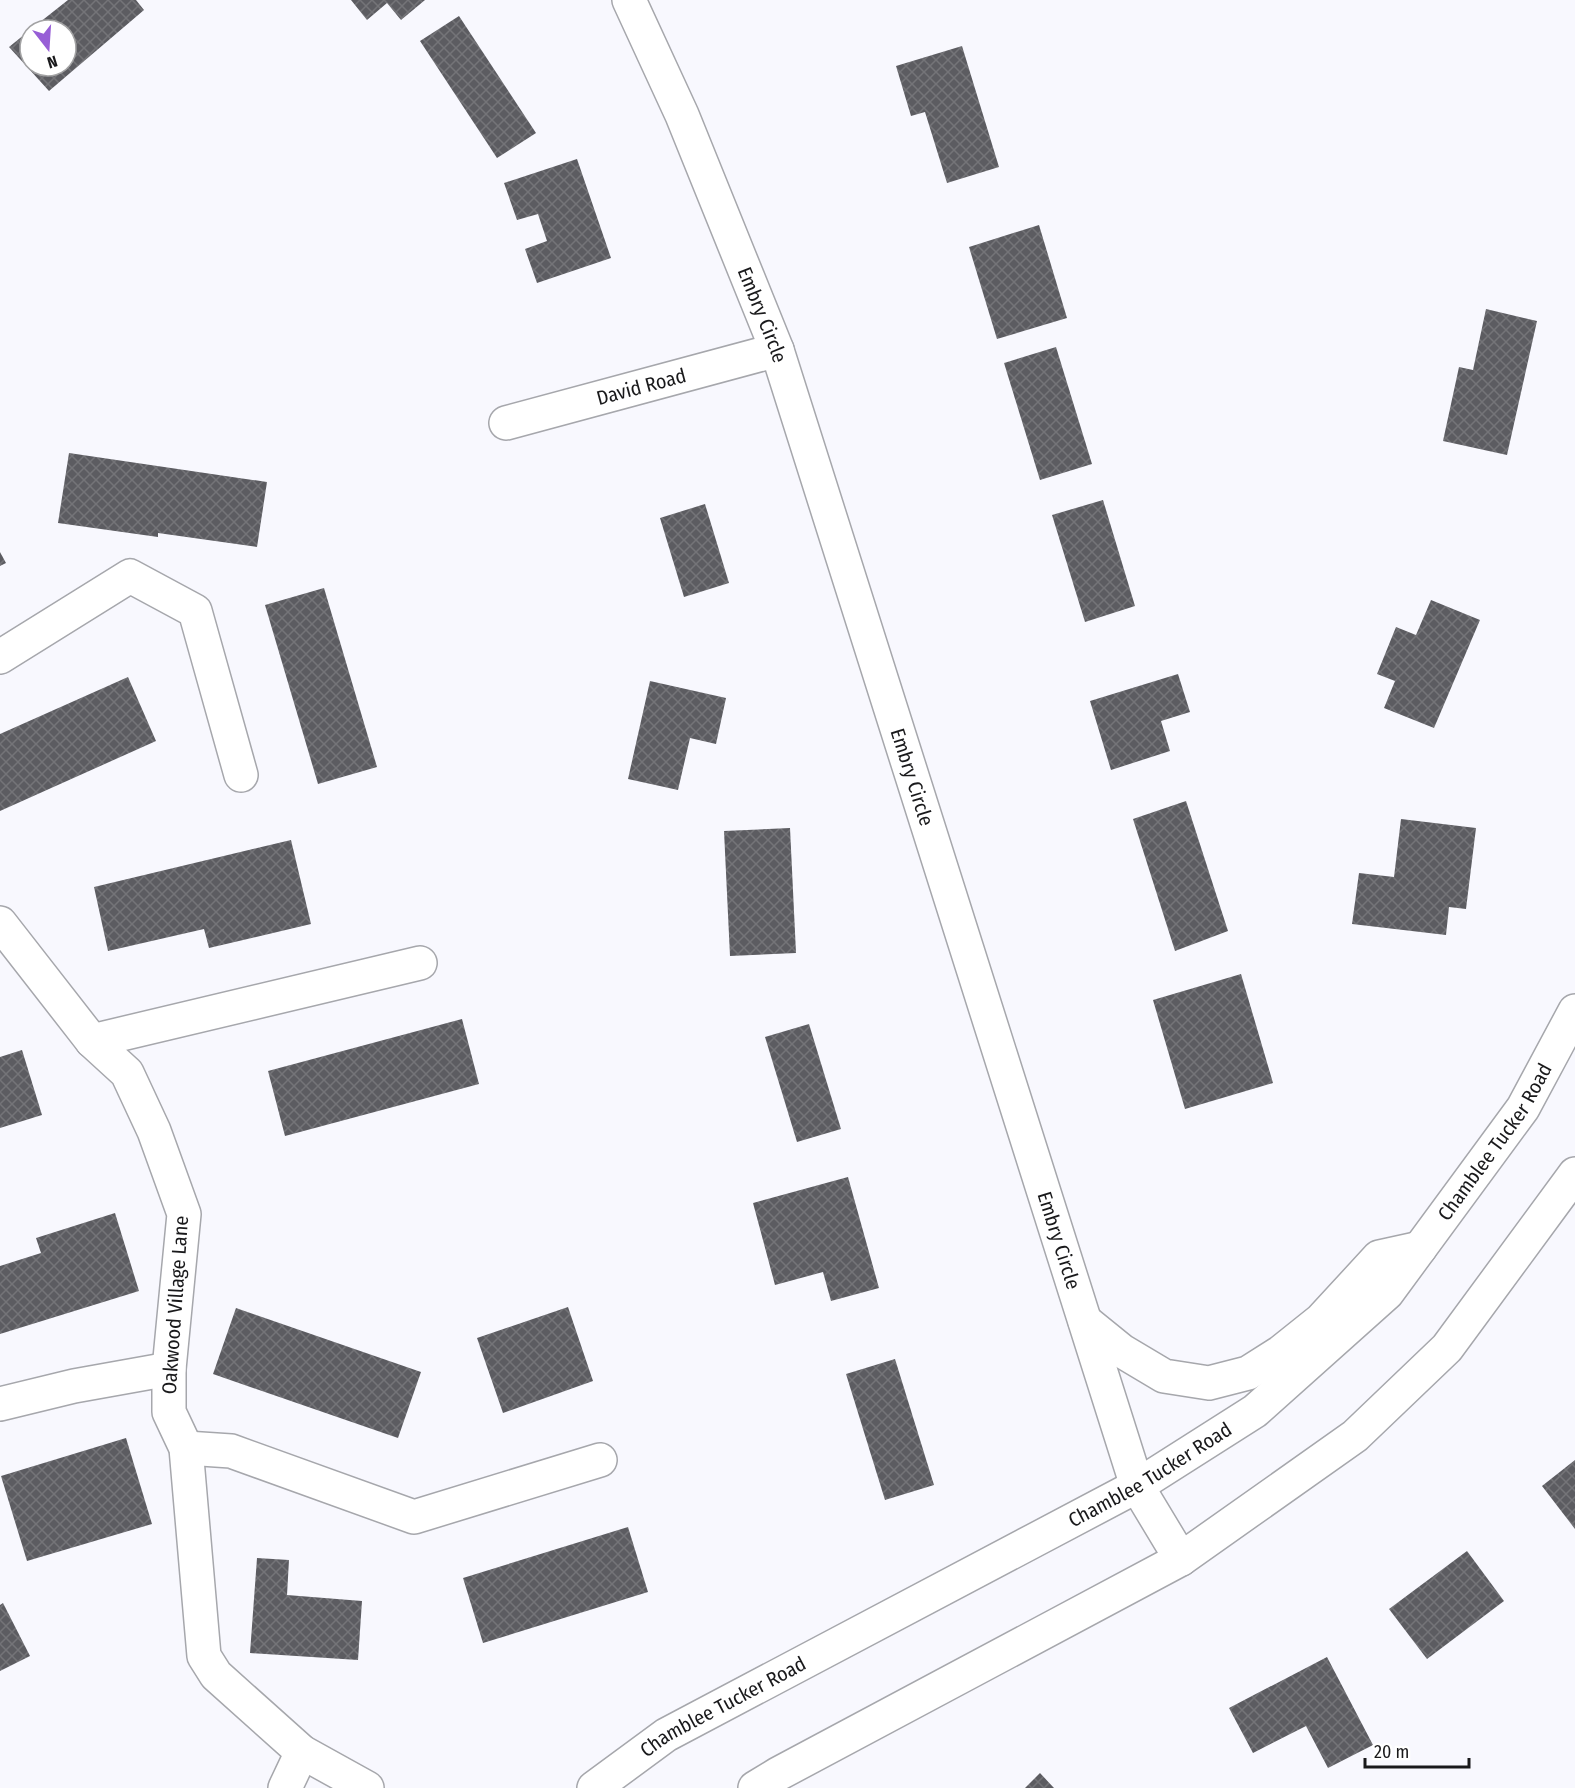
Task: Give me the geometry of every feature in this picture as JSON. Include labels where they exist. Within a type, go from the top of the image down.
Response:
[{"type":"street","name":"Embry Circle","points":[[629,0],[682,115],[777,350],[1137,1486],[1181,1559]]},
{"type":"street","name":"David Road","points":[[506,423],[777,350]]},
{"type":"street","points":[[0,657],[130,576],[195,611],[241,775]]},
{"type":"street","name":"Oakwood Village Lane","points":[[0,923],[12,958],[127,1074],[154,1131],[184,1214],[169,1369],[169,1412],[186,1448],[204,1656],[216,1676],[302,1752],[366,1788]]},
{"type":"street","points":[[92,1041],[420,963]]},
{"type":"street","name":"Chamblee Tucker Road","points":[[594,1788],[666,1735],[1137,1486],[1255,1411],[1387,1293],[1523,1108],[1575,1011]]},
{"type":"street","points":[[755,1788],[778,1773],[1181,1559],[1355,1436],[1447,1348],[1575,1174]]},
{"type":"street","points":[[1085,1321],[1122,1351],[1164,1376],[1209,1383],[1248,1373],[1281,1352],[1321,1320],[1379,1257],[1420,1248]]},
{"type":"street","points":[[0,1404],[74,1386],[169,1369]]},
{"type":"street","points":[[186,1448],[231,1451],[414,1517],[600,1460]]},
{"type":"street","points":[[285,1788],[302,1752]]},
{"type":"building","points":[[68,0],[136,0],[144,10],[78,66],[78,18],[45,18]]},
{"type":"building","points":[[351,0],[425,0],[401,20],[387,3],[367,20]]},
{"type":"building","points":[[459,16],[536,133],[497,158],[420,41]]},
{"type":"building","points":[[18,40],[18,57],[9,47]]},
{"type":"building","points":[[962,46],[999,167],[947,183],[925,112],[911,116],[896,66]]},
{"type":"building","points":[[37,78],[64,78],[49,91]]},
{"type":"building","points":[[577,159],[611,258],[537,283],[525,249],[547,241],[538,214],[517,220],[504,183]]},
{"type":"building","points":[[1039,225],[1067,318],[997,339],[969,247]]},
{"type":"building","points":[[1486,309],[1537,321],[1507,455],[1443,441],[1459,367],[1473,370]]},
{"type":"building","points":[[1056,347],[1092,464],[1040,480],[1004,363]]},
{"type":"building","points":[[69,453],[267,482],[257,547],[158,533],[158,537],[58,523]]},
{"type":"building","points":[[1103,500],[1135,606],[1085,622],[1052,515]]},
{"type":"building","points":[[705,504],[729,583],[684,597],[660,518]]},
{"type":"building","points":[[0,552],[6,563],[0,566]]},
{"type":"building","points":[[324,588],[377,767],[318,784],[265,605]]},
{"type":"building","points":[[1431,600],[1480,620],[1434,728],[1384,708],[1395,681],[1377,674],[1396,627],[1416,635]]},
{"type":"building","points":[[1178,674],[1190,712],[1161,721],[1170,751],[1111,770],[1090,701]]},
{"type":"building","points":[[128,677],[156,741],[0,811],[0,734]]},
{"type":"building","points":[[650,681],[726,698],[716,744],[690,738],[678,790],[628,779]]},
{"type":"building","points":[[1186,801],[1228,931],[1175,951],[1133,819]]},
{"type":"building","points":[[1401,819],[1476,828],[1466,909],[1449,907],[1446,935],[1352,924],[1359,873],[1394,877]]},
{"type":"building","points":[[790,828],[796,953],[730,956],[724,831]]},
{"type":"building","points":[[291,840],[311,924],[209,948],[204,929],[108,951],[94,887]]},
{"type":"building","points":[[1241,974],[1273,1083],[1185,1109],[1153,1000]]},
{"type":"building","points":[[462,1019],[479,1084],[285,1136],[268,1071]]},
{"type":"building","points":[[809,1024],[841,1129],[797,1142],[765,1037]]},
{"type":"building","points":[[22,1050],[42,1115],[0,1128],[0,1057]]},
{"type":"building","points":[[848,1177],[879,1288],[831,1301],[823,1272],[775,1285],[753,1203]]},
{"type":"building","points":[[115,1213],[139,1291],[0,1334],[0,1266],[41,1253],[36,1238]]},
{"type":"building","points":[[568,1307],[593,1381],[503,1413],[477,1338]]},
{"type":"building","points":[[236,1308],[421,1372],[398,1438],[213,1374]]},
{"type":"building","points":[[895,1359],[934,1485],[885,1500],[846,1374]]},
{"type":"building","points":[[126,1438],[152,1524],[27,1561],[1,1476]]},
{"type":"building","points":[[1575,1460],[1575,1529],[1542,1486]]},
{"type":"building","points":[[628,1527],[648,1592],[483,1643],[463,1578]]},
{"type":"building","points":[[1467,1551],[1504,1601],[1427,1659],[1389,1609]]},
{"type":"building","points":[[257,1558],[289,1560],[287,1595],[362,1601],[358,1660],[250,1653]]},
{"type":"building","points":[[3,1603],[30,1656],[0,1671],[0,1605]]},
{"type":"building","points":[[1327,1657],[1373,1745],[1328,1768],[1306,1726],[1253,1753],[1229,1708]]},
{"type":"building","points":[[1040,1773],[1054,1788],[1025,1788]]}]
